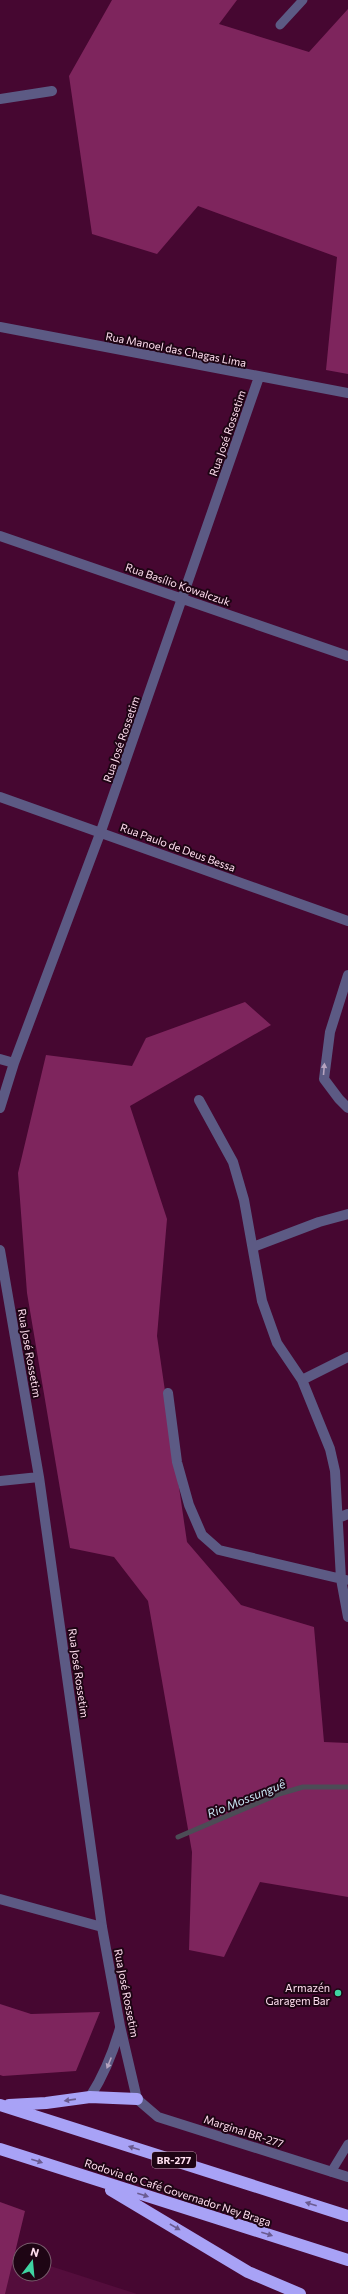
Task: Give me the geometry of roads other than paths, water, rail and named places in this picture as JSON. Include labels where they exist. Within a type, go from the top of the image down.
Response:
[{"type":"highway","points":[[1,2105],[46,2103],[90,2097],[137,2099]]},
{"type":"highway","name":"BR-277","points":[[1,2105],[348,2216]]},
{"type":"highway","name":"Rodovia do Café Governador Ney Braga","points":[[0,2149],[348,2260]]},
{"type":"highway","points":[[93,2179],[248,2272],[294,2293]]},
{"type":"street","points":[[0,99],[52,91]]},
{"type":"street","name":"Rua Manoel das Chagas Lima","points":[[0,327],[348,393]]},
{"type":"street","name":"Rua José Rossetim","points":[[0,1108],[14,1063],[101,831],[259,377]]},
{"type":"street","name":"Rua Basílio Kowalczuk","points":[[0,536],[348,656]]},
{"type":"street","name":"Rua Paulo de Deus Bessa","points":[[0,797],[101,831],[348,921]]},
{"type":"street","points":[[348,975],[326,1050],[324,1079],[339,1100],[348,1108]]},
{"type":"street","points":[[0,1059],[14,1063]]},
{"type":"street","points":[[199,1100],[233,1162],[253,1247],[262,1301],[277,1343],[302,1380],[330,1449],[335,1471],[348,1617]]},
{"type":"street","points":[[253,1247],[319,1222],[348,1214]]},
{"type":"street","name":"Rua José Rossetim","points":[[0,1250],[39,1477],[102,1926],[120,2026],[137,2099]]},
{"type":"street","points":[[302,1380],[348,1357]]},
{"type":"street","points":[[168,1393],[177,1462],[189,1505],[202,1535],[219,1550],[344,1580]]},
{"type":"street","points":[[0,1481],[39,1477]]},
{"type":"street","points":[[338,1518],[348,1514]]},
{"type":"street","points":[[0,1899],[102,1926]]},
{"type":"street","points":[[90,2097],[107,2068],[114,2050],[120,2026]]},
{"type":"street","name":"Marginal BR-277","points":[[137,2099],[158,2117],[348,2177]]},
{"type":"lane","points":[[280,25],[303,0]]},
{"type":"lane","points":[[331,2172],[348,2144]]},
{"type":"waterway","name":"Rio Mossunguê","points":[[178,1837],[279,1794],[303,1787],[348,1787]]},
{"type":"place","name":"Armazén Garagem Bar","points":[[338,1993]]}]
